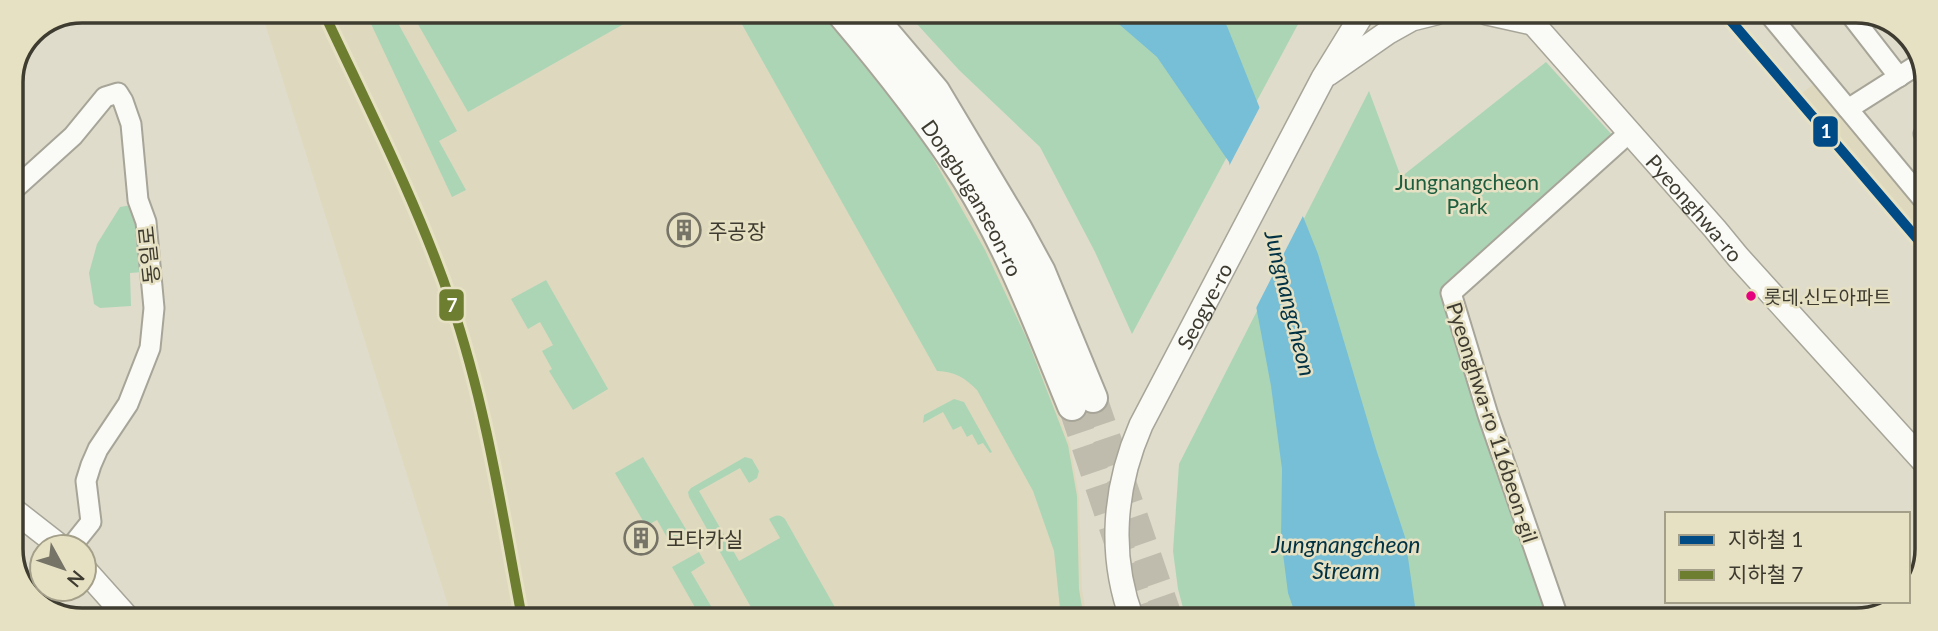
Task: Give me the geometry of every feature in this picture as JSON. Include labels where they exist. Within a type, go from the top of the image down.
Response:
[{"type":"highway","name":"Dongbuganseon-ro","points":[[849,23],[900,84],[966,179],[1082,402],[1041,272],[934,91],[877,23]]},
{"type":"main road","points":[[1343,45],[1348,23]]},
{"type":"main road","name":"Seogye-ro","points":[[1128,608],[1124,598],[1116,522],[1130,451],[1141,425],[1323,78],[1357,23]]},
{"type":"main road","points":[[1323,78],[1405,23]]},
{"type":"main road","name":"Pyeonghwa-ro","points":[[1532,23],[1738,257],[1915,452]]},
{"type":"main road","points":[[23,517],[43,533]]},
{"type":"main road","points":[[98,585],[119,608]]},
{"type":"street","points":[[1776,23],[1915,190]]},
{"type":"street","points":[[1857,23],[1899,77]]},
{"type":"street","points":[[1848,109],[1913,68]]},
{"type":"street","name":"동일로","points":[[23,181],[73,136],[105,97],[118,93],[131,124],[138,200],[146,222],[153,308],[150,348],[128,404],[98,449],[91,465],[86,481],[90,522],[82,533]]},
{"type":"street","name":"Pyeonghwa-ro 116beon-gil","points":[[1555,608],[1488,415],[1451,293],[1630,132]]},
{"type":"shaded area","points":[[265,23],[835,23],[923,136],[987,248],[1029,337],[1070,444],[1079,496],[1082,589],[1085,608],[449,608]]},
{"type":"shaded area","points":[[1819,80],[1915,198],[1915,247],[1790,102]]},
{"type":"green space","points":[[371,23],[398,23],[457,131],[439,141],[466,190],[452,197]]},
{"type":"green space","points":[[417,23],[626,23],[468,112]]},
{"type":"green space","points":[[741,23],[831,23],[921,137],[985,250],[1027,339],[1068,445],[1077,496],[1079,589],[1082,608],[1060,608],[1054,551],[1033,491],[977,390],[959,376],[937,371]]},
{"type":"green space","points":[[916,23],[1299,23],[1132,334],[1095,252],[1040,147],[959,70]]},
{"type":"green space","name":"Jungnangcheon Park","points":[[1546,62],[1613,136],[1441,288],[1544,608],[1183,608],[1173,551],[1179,464],[1369,91],[1401,177]]},
{"type":"green space","points":[[132,205],[139,224],[143,272],[130,273],[131,306],[100,308],[94,304],[89,273],[97,244],[120,207]]},
{"type":"green space","points":[[546,280],[608,389],[573,410],[549,371],[552,369],[542,351],[553,345],[540,322],[528,329],[511,299]]},
{"type":"green space","points":[[954,399],[964,402],[992,452],[990,453],[983,443],[978,445],[972,434],[967,437],[961,426],[953,430],[943,412],[923,423],[924,415]]},
{"type":"green space","points":[[643,457],[690,536],[672,546],[657,520],[646,526],[615,473]]},
{"type":"green space","points":[[745,457],[752,459],[759,471],[757,478],[749,483],[740,468],[699,491],[739,561],[780,538],[769,519],[783,517],[835,608],[751,608],[689,497],[691,488]]},
{"type":"green space","points":[[699,552],[705,563],[691,572],[712,608],[695,608],[672,567]]},
{"type":"water","name":"Jungnangcheon Stream","points":[[1118,23],[1224,23],[1227,26],[1318,254],[1405,537],[1415,608],[1293,608],[1288,593],[1281,538],[1282,469],[1271,386],[1229,162],[1157,57]]},
{"type":"pier","points":[[1262,103],[1305,212],[1254,312],[1227,170]]},
{"type":"tunnel","points":[[1093,398],[1165,608]]},
{"type":"tunnel","points":[[1072,406],[1140,608]]},
{"type":"metro line","name":"7","points":[[329,23],[407,191],[451,302],[484,419],[520,608]]},
{"type":"metro line","name":"1","points":[[1733,23],[1915,236]]},
{"type":"place","name":"주공장","points":[[684,230]]},
{"type":"place","name":"롯데.신도아파트","points":[[1751,296]]},
{"type":"place","name":"모타카실","points":[[641,538]]},
{"type":"water label","name":"Jungnangcheon","points":[[1291,303]]}]
